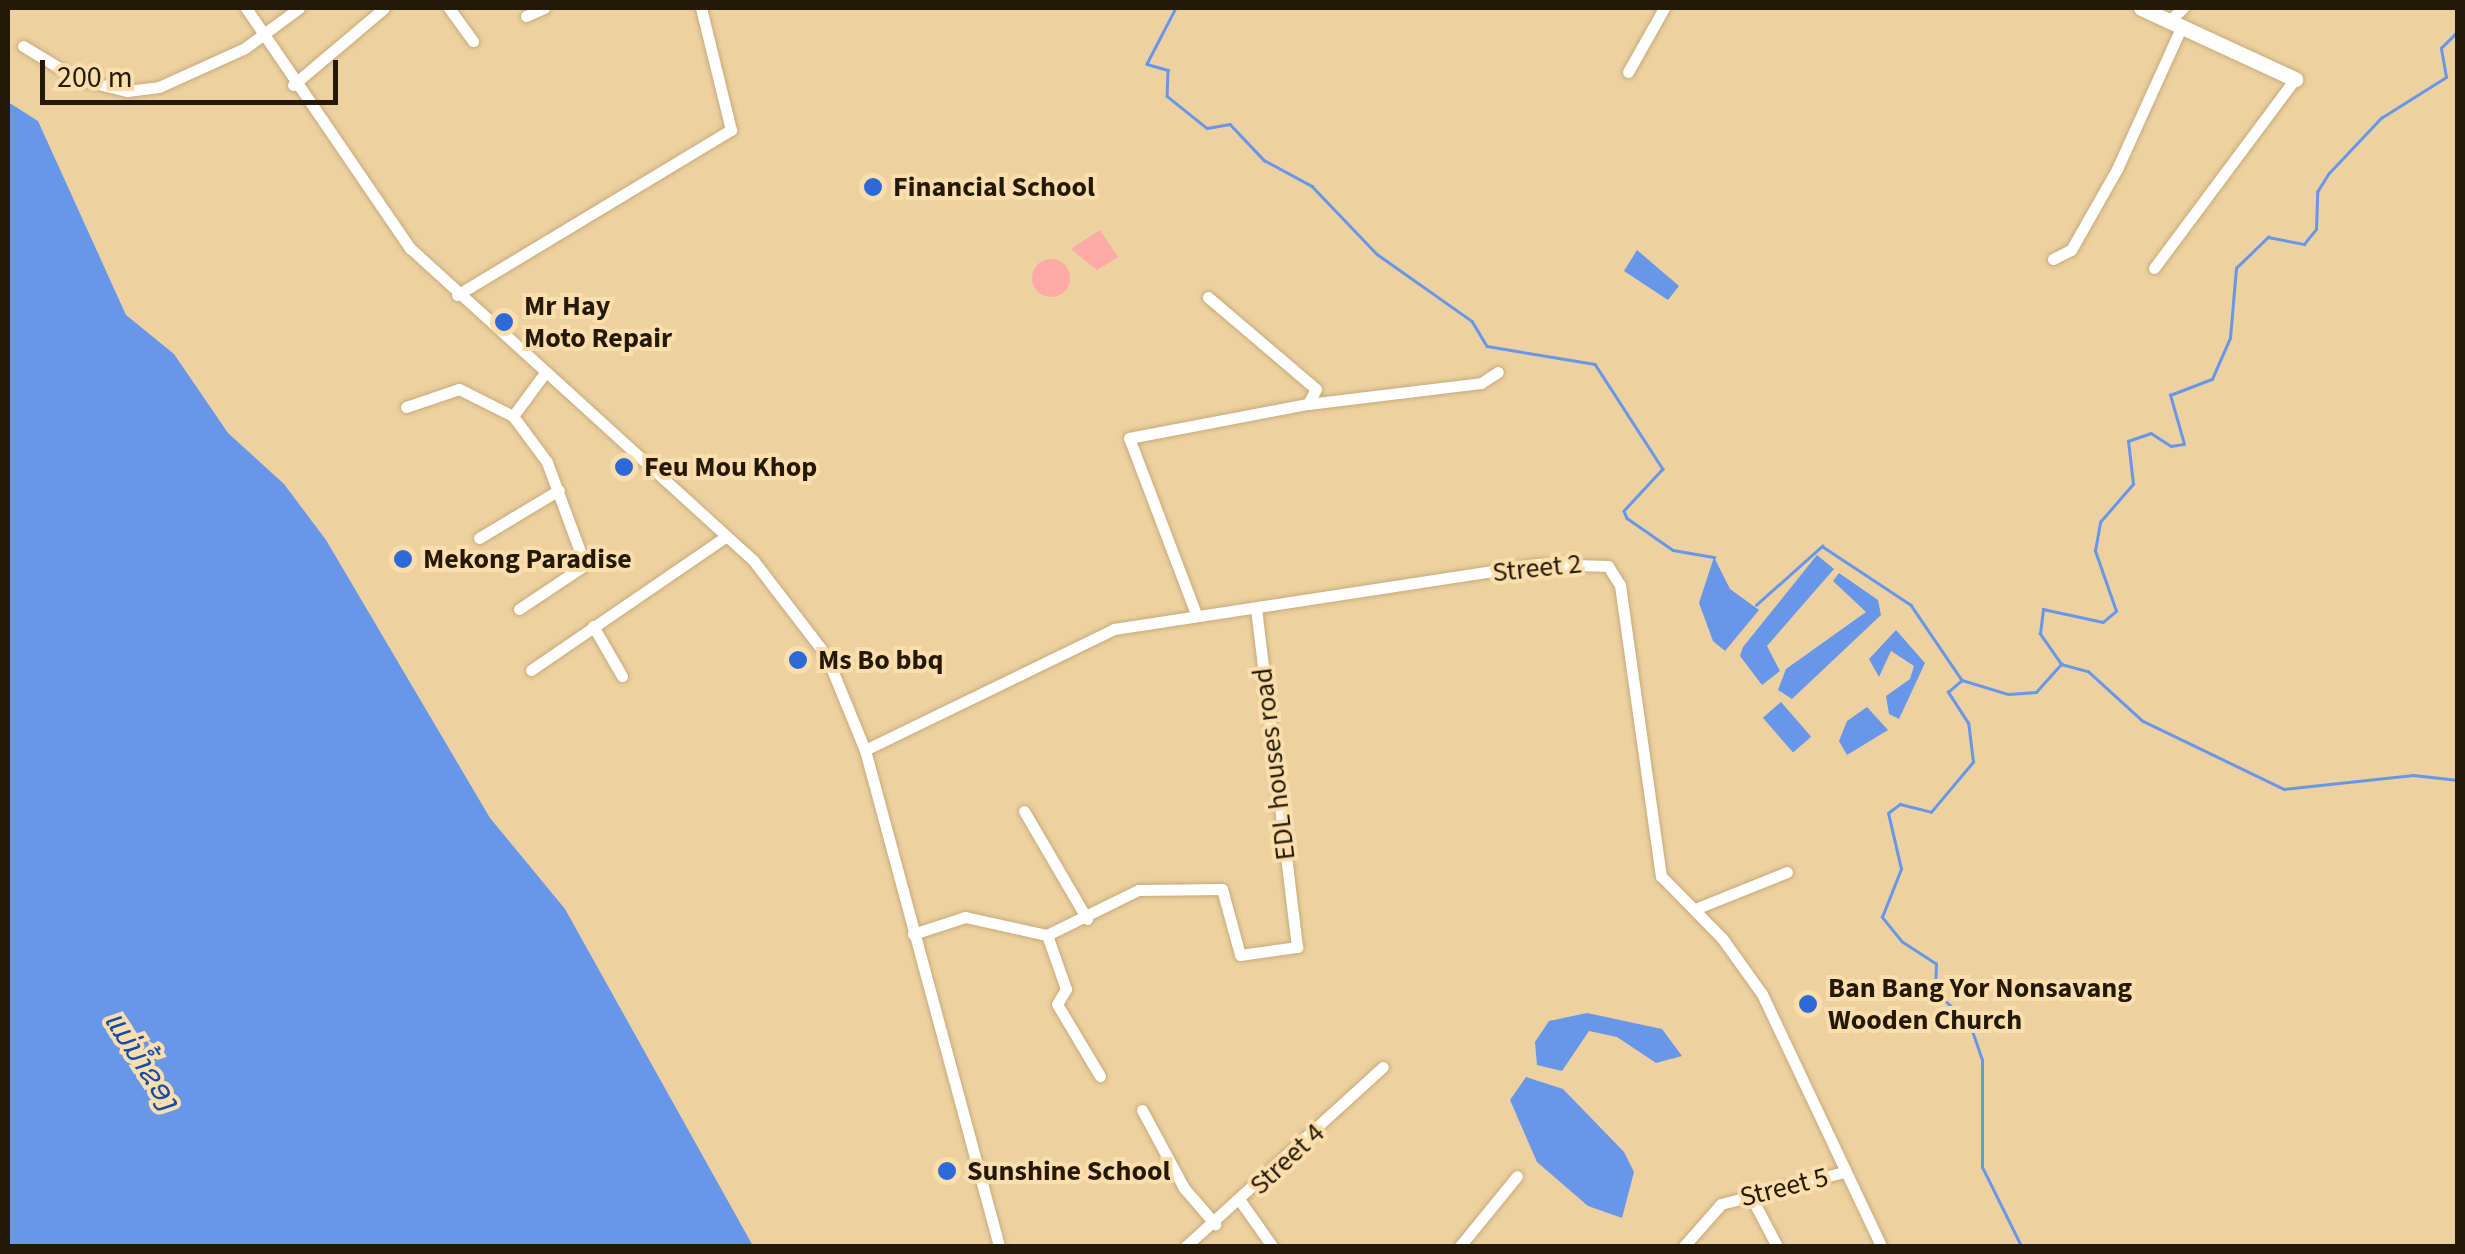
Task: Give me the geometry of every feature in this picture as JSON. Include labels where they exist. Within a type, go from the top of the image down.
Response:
[{"type":"street","points":[[246,8],[293,86],[410,248],[725,537],[792,604],[818,642],[865,750],[999,1246]]},
{"type":"street","points":[[23,46],[78,80],[128,91],[200,71],[298,8]]},
{"type":"street","points":[[293,86],[384,8]]},
{"type":"street","points":[[449,8],[473,41]]},
{"type":"street","points":[[526,16],[544,8]]},
{"type":"street","points":[[457,295],[731,130],[702,8]]},
{"type":"street","points":[[1628,72],[1664,8]]},
{"type":"street","points":[[2142,8],[2295,79],[2154,268]]},
{"type":"street","points":[[2053,259],[2070,250],[2118,169],[2183,8]]},
{"type":"street","points":[[1208,297],[1309,377],[1316,389],[1308,404]]},
{"type":"street","points":[[1196,614],[1129,438],[1308,404],[1481,383],[1498,372]]},
{"type":"street","points":[[512,416],[544,374]]},
{"type":"street","points":[[406,407],[459,389],[512,416],[559,490],[584,565],[518,609]]},
{"type":"street","points":[[479,538],[559,490]]},
{"type":"street","points":[[531,670],[725,537]]},
{"type":"street","name":"Street 2","points":[[865,750],[1089,638],[1196,614],[1540,564],[1608,566],[1620,585],[1661,876],[1695,909],[1762,994],[1881,1246]]},
{"type":"street","name":"EDL houses road","points":[[1087,919],[1138,890],[1222,889],[1240,954],[1297,947],[1256,608]]},
{"type":"street","points":[[593,626],[622,676]]},
{"type":"street","points":[[912,934],[965,917],[1047,936],[1087,919],[1024,811]]},
{"type":"street","points":[[1695,909],[1787,872]]},
{"type":"street","points":[[1047,936],[1066,990],[1056,1004],[1100,1076]]},
{"type":"street","name":"Street 4","points":[[1186,1246],[1241,1202],[1383,1067]]},
{"type":"street","points":[[1142,1110],[1184,1188],[1215,1224]]},
{"type":"street","name":"Street 5","points":[[1685,1246],[1721,1204],[1749,1192],[1844,1172]]},
{"type":"street","points":[[1460,1246],[1517,1176]]},
{"type":"street","points":[[1749,1192],[1777,1246]]},
{"type":"street","points":[[1241,1202],[1272,1246]]},
{"type":"shaded area","points":[[1100,230],[1118,257],[1097,270],[1071,249]]},
{"type":"shaded area","points":[[1051,259],[1065,264],[1070,278],[1065,292],[1051,297],[1037,292],[1032,278],[1037,264]]},
{"type":"water","name":"ແມ່ນ້ຳຂອງ","points":[[8,102],[38,121],[126,315],[174,354],[228,433],[284,484],[326,540],[490,818],[565,909],[753,1246],[8,1246]]},
{"type":"water","points":[[1637,250],[1679,286],[1668,300],[1624,271]]},
{"type":"water","points":[[1817,555],[1834,569],[1767,646],[1780,671],[1762,685],[1740,656],[1743,647]]},
{"type":"water","points":[[1714,557],[1730,589],[1759,610],[1725,651],[1713,641],[1699,603]]},
{"type":"water","points":[[1839,573],[1878,600],[1881,615],[1792,699],[1778,690],[1786,669],[1866,612],[1833,581]]},
{"type":"water","points":[[1896,630],[1925,663],[1899,719],[1889,714],[1886,696],[1910,679],[1914,666],[1891,651],[1879,677],[1869,659]]},
{"type":"water","points":[[1781,702],[1811,737],[1793,752],[1763,718]]},
{"type":"water","points":[[1867,707],[1888,730],[1847,755],[1839,741],[1847,721]]},
{"type":"water","points":[[1587,1013],[1662,1029],[1682,1056],[1656,1063],[1617,1037],[1589,1031],[1562,1071],[1537,1065],[1535,1042],[1549,1021]]},
{"type":"water","points":[[1526,1077],[1563,1089],[1624,1152],[1634,1172],[1622,1218],[1588,1206],[1537,1162],[1510,1100]]},
{"type":"waterway","points":[[1176,8],[1147,64],[1168,70],[1167,96],[1207,128],[1230,124],[1264,160],[1312,186],[1377,254],[1472,321],[1487,346],[1595,364],[1663,469],[1624,511],[1627,518],[1673,550],[1714,557]]},
{"type":"waterway","points":[[2021,1246],[1982,1167],[1982,1060],[1969,1023],[1935,992],[1936,964],[1902,942],[1882,917],[1901,869],[1888,813],[1900,804],[1931,812],[1973,762],[1968,723],[1948,692],[1962,680],[2008,694],[2036,692],[2061,664],[2040,634],[2043,609],[2103,622],[2116,611],[2095,551],[2100,522],[2133,484],[2128,441],[2151,433],[2171,446],[2184,444],[2170,395],[2212,379],[2230,338],[2236,268],[2268,237],[2304,244],[2316,229],[2317,192],[2329,173],[2381,118],[2446,77],[2441,48],[2458,31]]},
{"type":"waterway","points":[[1756,605],[1822,546],[1911,605],[1962,680]]},
{"type":"waterway","points":[[2061,664],[2088,671],[2143,721],[2284,789],[2413,775],[2458,780]]},
{"type":"place","name":"Financial School","points":[[873,187]]},
{"type":"place","name":"Mr Hay Moto Repair","points":[[504,322]]},
{"type":"place","name":"Feu Mou Khop","points":[[624,467]]},
{"type":"place","name":"Mekong Paradise","points":[[403,559]]},
{"type":"place","name":"Ms Bo bbq","points":[[798,660]]},
{"type":"place","name":"Ban Bang Yor Nonsavang Wooden Church","points":[[1808,1004]]},
{"type":"place","name":"Sunshine School","points":[[947,1171]]}]
